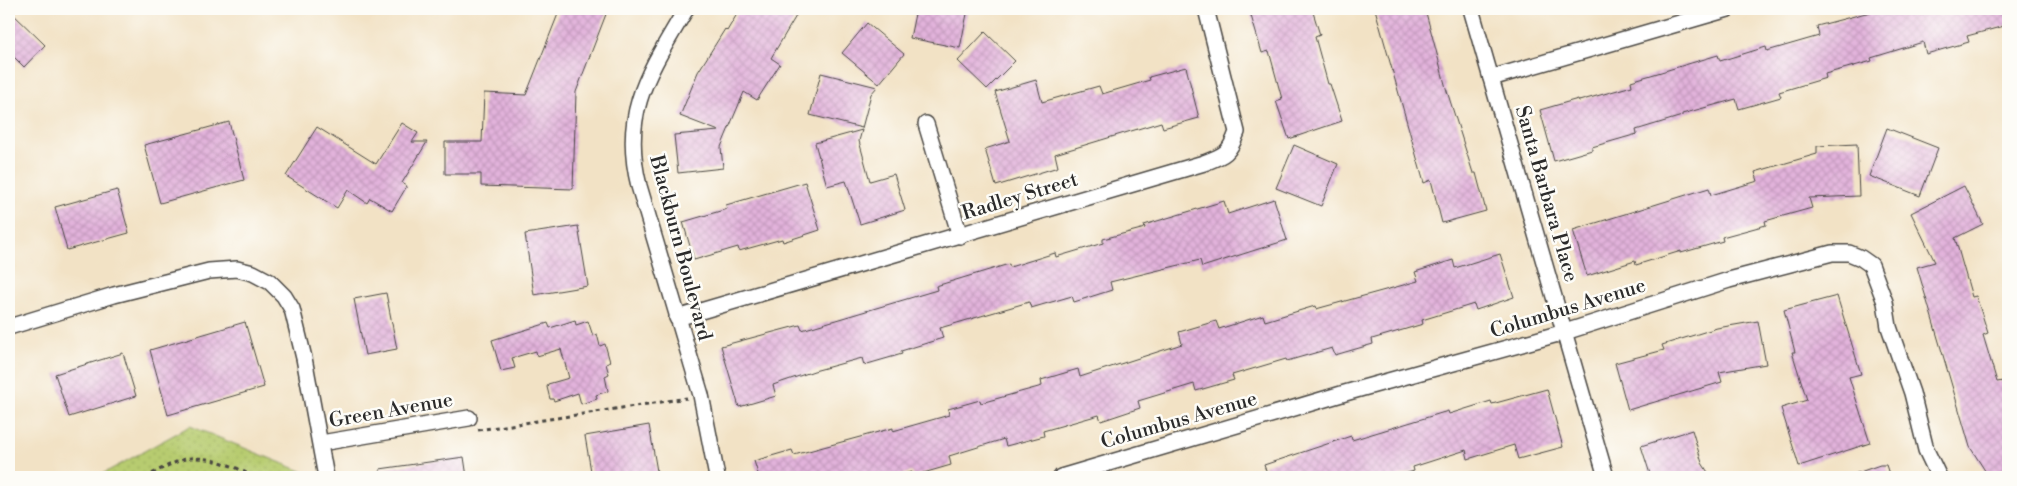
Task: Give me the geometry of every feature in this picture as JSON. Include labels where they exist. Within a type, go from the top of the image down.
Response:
[{"type":"street","name":"Blackburn Boulevard","points":[[686,9],[644,83],[635,116],[633,133],[635,168],[700,395],[718,477]]},
{"type":"street","name":"Radley Street","points":[[677,318],[960,236],[1204,163],[1227,154],[1232,147],[1237,132],[1206,9]]},
{"type":"street","name":"Santa Barbara Place","points":[[1471,9],[1606,477]]},
{"type":"street","points":[[1492,78],[1728,9]]},
{"type":"street","points":[[926,124],[960,236]]},
{"type":"street","name":"Columbus Avenue","points":[[1061,477],[1565,332],[1729,280],[1832,253],[1849,253],[1861,258],[1871,266],[1885,302],[1889,327],[1912,394],[1926,450],[1939,477]]},
{"type":"street","points":[[9,327],[114,295],[210,271],[237,269],[253,273],[270,282],[284,296],[292,309],[304,358],[326,477]]},
{"type":"street","name":"Green Avenue","points":[[321,443],[470,425]]},
{"type":"path","points":[[470,425],[687,398]]},
{"type":"path","points":[[145,477],[186,458],[198,458],[222,463],[252,477]]},
{"type":"green space","points":[[190,426],[316,477],[97,477]]},
{"type":"building","points":[[560,9],[608,9],[576,92],[573,189],[481,186],[481,174],[445,174],[445,142],[482,142],[484,93],[526,95]]},
{"type":"building","points":[[740,9],[784,9],[796,16],[771,58],[780,64],[757,100],[744,92],[721,147],[723,168],[678,173],[674,135],[719,131],[680,116],[698,72]]},
{"type":"building","points":[[916,9],[968,9],[960,48],[910,38]]},
{"type":"building","points":[[1249,9],[1312,9],[1320,35],[1315,37],[1328,84],[1330,84],[1342,121],[1289,139],[1276,101],[1282,99],[1269,51],[1262,53]]},
{"type":"building","points":[[1375,9],[1425,9],[1446,88],[1473,173],[1476,173],[1486,211],[1442,223],[1431,180],[1424,183]]},
{"type":"building","points":[[1881,9],[2008,9],[2008,25],[1967,36],[1969,42],[1926,54],[1923,42],[1871,58],[1872,61],[1825,74],[1826,78],[1779,92],[1781,97],[1739,109],[1736,99],[1682,114],[1682,116],[1636,130],[1637,134],[1592,147],[1592,150],[1554,161],[1540,110],[1632,86],[1631,81],[1718,55],[1720,61],[1766,47],[1767,51],[1819,36],[1817,26]]},
{"type":"building","points":[[9,10],[45,45],[24,67],[9,52]]},
{"type":"building","points":[[867,23],[904,54],[879,84],[842,53]]},
{"type":"building","points":[[985,32],[1015,61],[987,89],[958,61]]},
{"type":"building","points":[[1186,67],[1199,118],[1163,128],[1161,122],[1055,154],[1058,167],[996,186],[985,149],[1010,141],[995,92],[1036,80],[1042,102],[1099,86],[1102,94],[1150,80],[1149,77]]},
{"type":"building","points":[[821,73],[877,87],[871,94],[862,128],[810,115]]},
{"type":"building","points":[[229,122],[244,180],[160,203],[144,145]]},
{"type":"building","points":[[402,123],[418,133],[412,142],[427,142],[402,183],[407,186],[392,211],[370,198],[367,203],[348,190],[337,208],[286,176],[317,127],[376,164]]},
{"type":"building","points":[[1887,128],[1938,148],[1920,196],[1869,176]]},
{"type":"building","points":[[862,130],[859,141],[870,181],[894,174],[905,210],[860,224],[846,181],[827,186],[815,143]]},
{"type":"building","points":[[1857,144],[1859,196],[1809,198],[1812,208],[1765,221],[1766,225],[1722,237],[1723,241],[1681,253],[1681,251],[1636,265],[1635,261],[1587,276],[1573,230],[1709,188],[1711,195],[1758,181],[1755,172],[1817,154],[1817,146]]},
{"type":"building","points":[[1294,145],[1338,164],[1321,206],[1276,188]]},
{"type":"building","points":[[805,182],[820,230],[783,242],[782,239],[739,251],[738,247],[694,260],[683,222],[727,209],[726,205]]},
{"type":"building","points":[[1964,186],[1983,224],[1955,238],[1972,297],[1976,296],[1988,333],[1983,335],[1997,382],[2003,381],[2008,400],[2008,473],[2002,477],[1989,477],[1970,447],[1917,267],[1935,262],[1911,213]]},
{"type":"building","points":[[117,190],[129,233],[67,250],[55,207]]},
{"type":"building","points":[[1274,199],[1287,240],[1202,267],[1200,260],[1110,282],[1112,290],[1074,302],[1072,296],[1031,308],[1029,302],[940,328],[943,338],[901,351],[902,354],[864,365],[862,358],[814,371],[773,385],[776,396],[739,407],[721,346],[800,325],[802,330],[937,290],[936,286],[1009,264],[1010,267],[1055,253],[1056,257],[1103,243],[1103,239],[1145,228],[1144,225],[1224,201],[1228,214]]},
{"type":"building","points":[[578,226],[588,286],[534,295],[525,234]]},
{"type":"building","points":[[1500,254],[1514,297],[1476,310],[1474,304],[1422,320],[1423,324],[1372,339],[1373,344],[1335,355],[1332,348],[1232,375],[1234,380],[1196,391],[1194,384],[1138,401],[1140,408],[1101,421],[1099,415],[1043,431],[1044,436],[1006,446],[1004,439],[949,456],[951,465],[913,476],[912,472],[891,477],[759,477],[754,461],[792,450],[794,455],[893,428],[893,431],[949,415],[948,409],[980,400],[981,403],[1042,386],[1041,380],[1078,369],[1080,377],[1182,344],[1179,332],[1216,321],[1219,329],[1263,315],[1265,321],[1315,306],[1316,309],[1418,281],[1415,272],[1453,260],[1455,268]]},
{"type":"building","points":[[386,293],[397,349],[365,355],[354,299]]},
{"type":"building","points":[[1837,296],[1861,374],[1849,377],[1870,443],[1799,466],[1781,408],[1807,400],[1792,352],[1795,352],[1784,310]]},
{"type":"building","points":[[575,320],[576,325],[588,321],[593,336],[597,334],[600,346],[605,344],[610,362],[606,364],[609,374],[605,376],[608,391],[596,395],[597,399],[581,404],[578,393],[554,401],[550,399],[548,384],[569,378],[561,349],[537,356],[536,351],[512,358],[515,368],[501,371],[492,340],[548,323],[550,328]]},
{"type":"building","points":[[1758,321],[1766,364],[1719,372],[1722,382],[1628,410],[1615,363],[1664,350],[1662,345],[1717,328]]},
{"type":"building","points":[[245,322],[264,387],[168,415],[150,350]]},
{"type":"building","points":[[123,353],[136,396],[69,417],[55,374]]},
{"type":"building","points":[[1547,389],[1563,447],[1518,459],[1514,445],[1468,459],[1466,450],[1413,467],[1414,471],[1395,477],[1268,477],[1264,465],[1351,436],[1352,440],[1448,411],[1449,414],[1491,401],[1492,404]]},
{"type":"building","points":[[649,425],[658,477],[592,477],[585,436]]},
{"type":"building","points":[[1692,430],[1702,463],[1711,477],[1651,477],[1641,446]]},
{"type":"building","points":[[464,457],[467,477],[380,477],[380,469]]},
{"type":"building","points":[[1880,465],[1886,465],[1890,477],[1851,477],[1851,475]]}]
